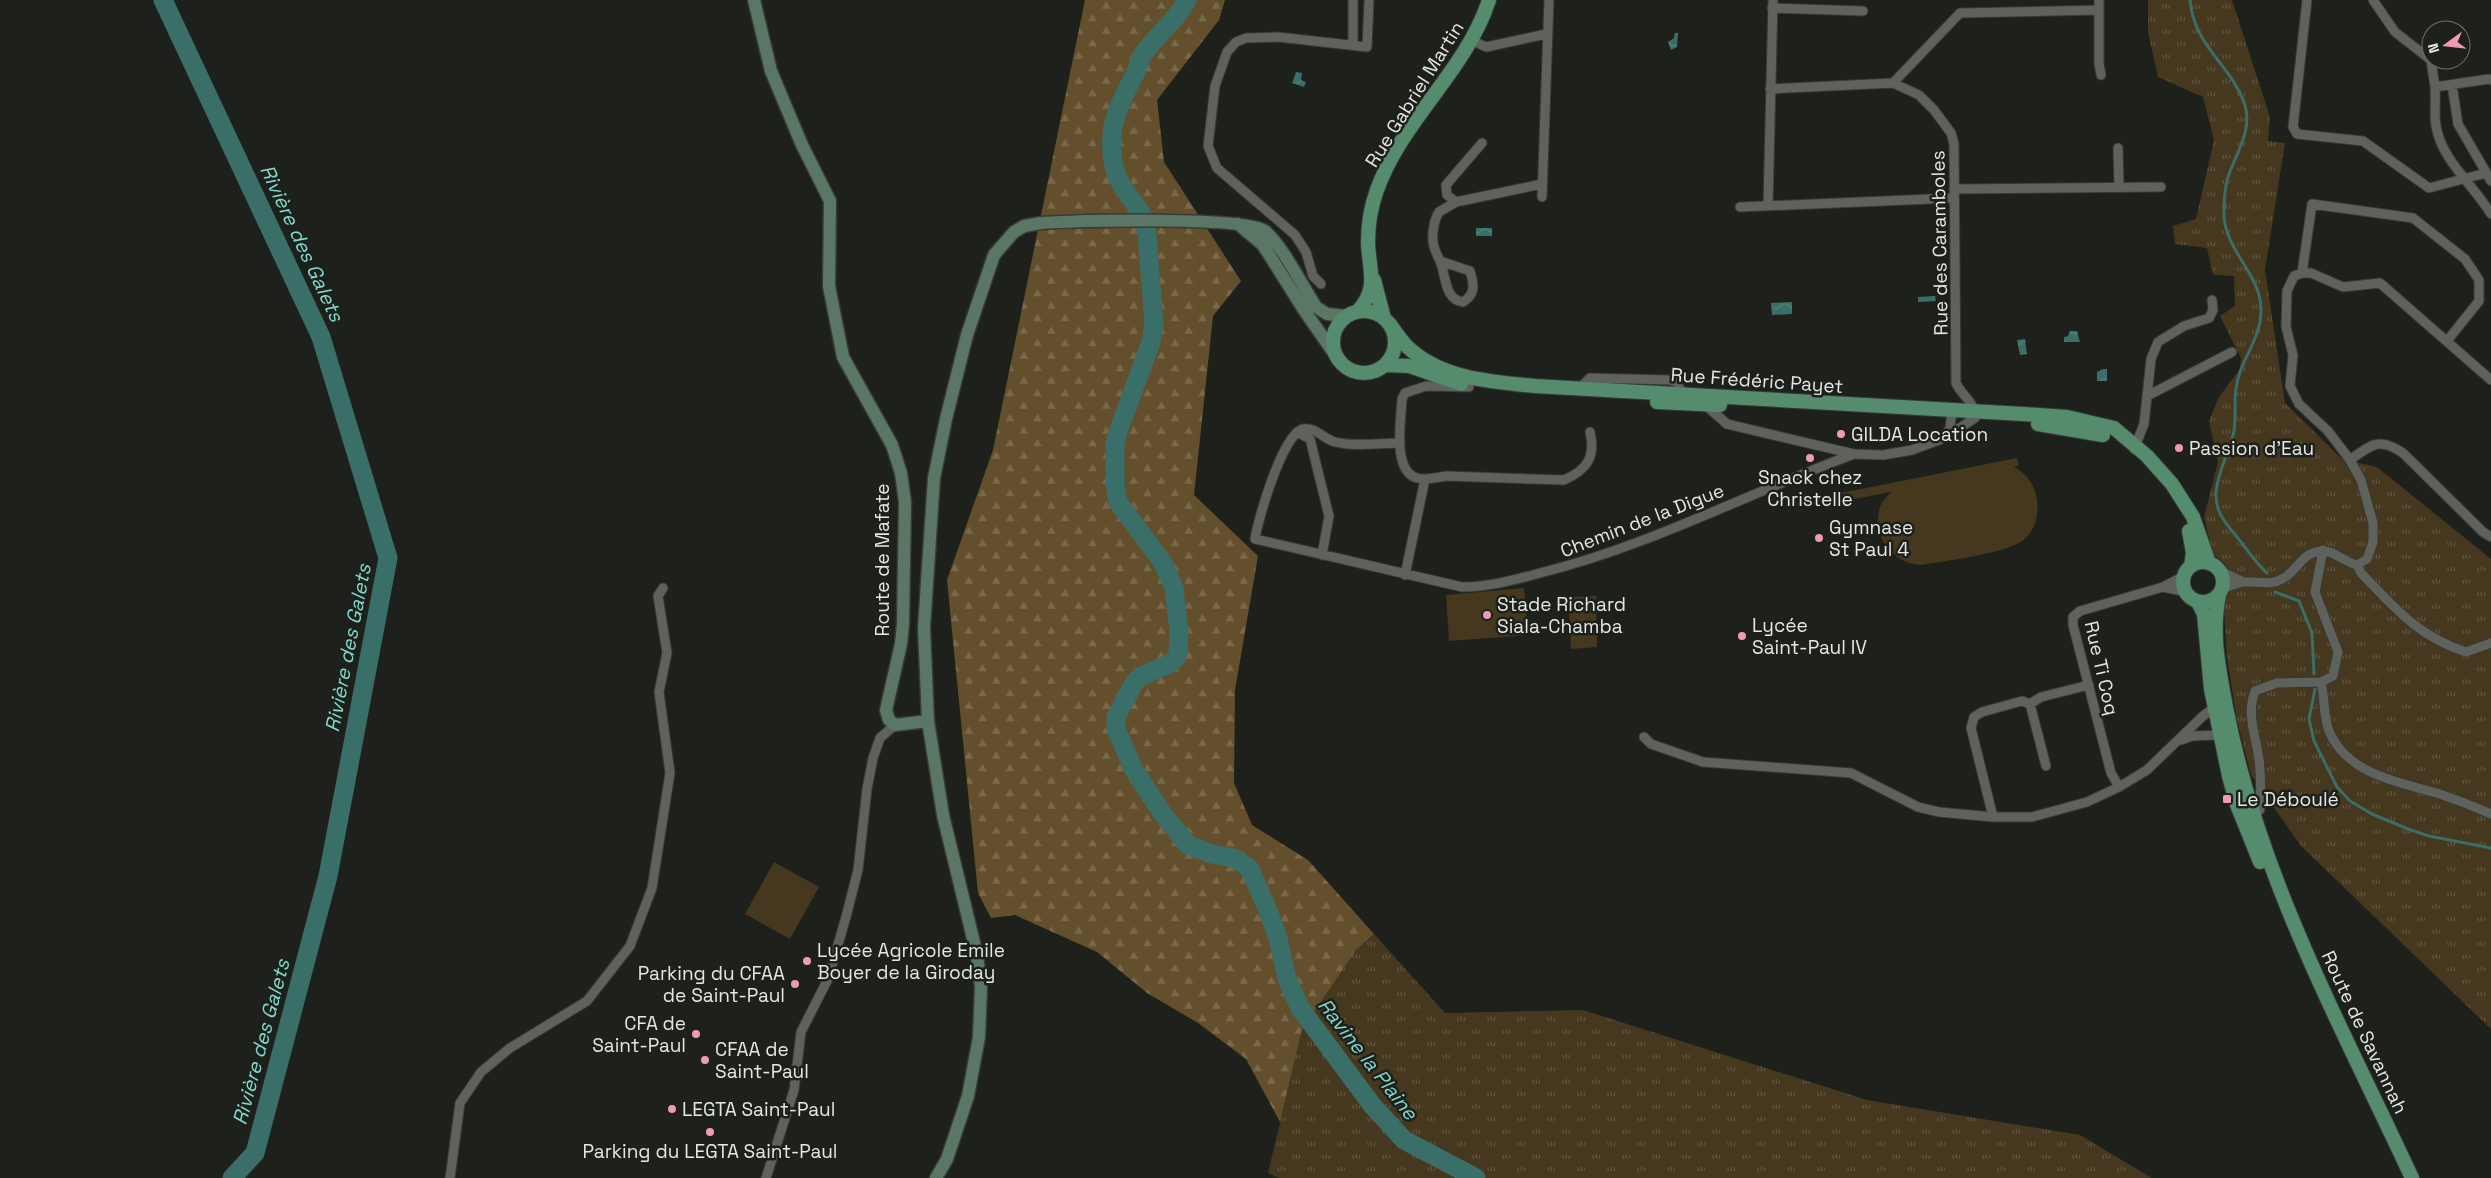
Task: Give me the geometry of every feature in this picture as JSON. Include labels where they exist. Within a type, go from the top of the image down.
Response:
[{"type":"main road","name":"Route de Mafate","points":[[754,0],[771,71],[802,145],[830,201],[829,286],[843,357],[892,445],[901,473],[905,502],[902,644],[886,710],[889,720],[895,725]]},
{"type":"main road","name":"Rue Gabriel Martin","points":[[1352,314],[1370,292],[1371,268],[1368,242],[1370,215],[1385,170],[1471,40],[1489,0]]},
{"type":"main road","points":[[936,1178],[948,1159],[968,1096],[979,1037],[981,987],[977,954],[943,815],[928,721],[924,628],[934,487],[953,391],[967,335],[994,255],[1002,243],[1019,229],[1041,223],[1054,222],[1236,223],[1254,225],[1265,232],[1276,244],[1321,312],[1352,314],[1370,311],[1387,321],[1394,333],[1395,345],[1392,356],[1385,365],[1375,371],[1364,373],[1353,371],[1343,365],[1304,310],[1263,245],[1244,227],[1236,223]]},
{"type":"main road","name":"Rue Gabriel Martin","points":[[1371,268],[1387,321]]},
{"type":"main road","points":[[1336,356],[1333,348],[1334,333],[1338,323],[1352,314]]},
{"type":"main road","name":"Rue Frédéric Payet","points":[[1387,321],[1411,351],[1447,370],[1474,379],[1683,394],[1702,400]]},
{"type":"main road","name":"Rue Frédéric Payet","points":[[1385,365],[1409,366],[1469,387],[1515,393],[1702,400],[1975,415],[2090,432],[2113,438],[2134,449]]},
{"type":"main road","points":[[2134,449],[2161,469],[2183,500],[2193,517],[2214,567],[2222,576],[2214,637],[2228,718],[2252,814],[2283,901]]},
{"type":"main road","points":[[2134,449],[2178,500],[2187,518],[2193,553],[2188,571],[2186,592],[2198,602],[2204,614],[2214,708],[2219,735],[2237,804],[2261,863],[2283,901]]},
{"type":"main road","points":[[2188,571],[2203,562],[2214,567]]},
{"type":"main road","points":[[2198,602],[2209,602],[2220,592]]},
{"type":"main road","points":[[895,725],[928,721]]},
{"type":"main road","name":"Route de Savannah","points":[[2283,901],[2412,1178]]},
{"type":"street","points":[[1352,45],[1353,0]]},
{"type":"street","points":[[1321,284],[1313,276],[1306,252],[1295,235],[1217,168],[1208,146],[1215,86],[1227,52],[1236,42],[1246,38],[1278,37],[1367,47],[1369,0]]},
{"type":"street","points":[[1542,197],[1546,34],[1549,0]]},
{"type":"street","points":[[2099,0],[2098,64],[2101,75]]},
{"type":"street","points":[[2307,0],[2293,128],[2296,134],[2363,141],[2429,188],[2465,178],[2489,177],[2458,124],[2452,85]]},
{"type":"street","points":[[2373,0],[2395,32],[2421,52]]},
{"type":"street","points":[[1768,205],[1772,4],[1863,11]]},
{"type":"street","points":[[1770,89],[1893,82],[1960,13],[2099,10]]},
{"type":"street","points":[[1471,40],[1486,47],[1546,34]]},
{"type":"street","points":[[2432,70],[2436,124],[2440,142],[2449,160],[2465,178],[2491,214]]},
{"type":"street","points":[[2435,87],[2491,80]]},
{"type":"street","name":"Rue des Caramboles","points":[[1893,82],[1918,95],[1934,110],[1951,133],[1954,144],[1956,383],[1975,415]]},
{"type":"street","points":[[1456,202],[1446,195],[1446,184],[1482,143]]},
{"type":"street","points":[[2118,148],[2119,187]]},
{"type":"street","points":[[1440,261],[1470,271],[1474,288],[1472,293],[1463,302],[1458,302],[1450,292],[1433,241],[1435,218],[1444,207],[1456,202],[1542,184]]},
{"type":"street","points":[[1740,207],[1954,193],[2161,186]]},
{"type":"street","points":[[2302,273],[2312,204],[2413,218],[2466,259],[2478,280],[2479,302],[2447,341]]},
{"type":"street","points":[[2214,567],[2244,582],[2267,584],[2283,579],[2307,554],[2323,550],[2332,552],[2347,563],[2357,564],[2367,559],[2373,542],[2373,523],[2361,480],[2350,460],[2328,432],[2299,404],[2290,386],[2293,354],[2286,327],[2287,291],[2294,276],[2302,273],[2311,273],[2343,287],[2380,283],[2447,341],[2479,372],[2491,380]]},
{"type":"street","points":[[1304,310],[1304,288],[1313,276]]},
{"type":"street","points":[[2134,449],[2144,424],[2151,359],[2158,342],[2184,326],[2209,318],[2213,310],[2212,300]]},
{"type":"street","points":[[2147,396],[2232,352]]},
{"type":"street","points":[[1469,387],[1426,386],[1405,393],[1402,400],[1400,443],[1403,467],[1416,478],[1425,479],[1447,476],[1564,480],[1577,473],[1588,462],[1593,446],[1590,432]]},
{"type":"street","name":"Chemin de la Digue","points":[[1702,400],[1727,424],[1854,454],[1897,453],[1912,450],[1944,438],[1975,415]]},
{"type":"street","points":[[1944,438],[1952,414]]},
{"type":"street","points":[[1296,432],[1309,429],[1332,441],[1343,444],[1400,443]]},
{"type":"street","points":[[1315,431],[1310,439],[1329,516],[1322,555]]},
{"type":"street","points":[[1296,432],[1310,439]]},
{"type":"street","name":"Chemin de la Digue","points":[[1296,432],[1290,440],[1278,466],[1257,526],[1255,539],[1462,588],[1485,587],[1576,564],[1622,549],[1854,454]]},
{"type":"street","points":[[2350,460],[2369,446],[2379,443],[2390,445],[2403,454],[2491,537]]},
{"type":"street","points":[[1405,575],[1425,479]]},
{"type":"street","points":[[2252,814],[2260,810],[2259,759],[2251,725],[2251,701],[2255,691],[2277,683],[2321,682],[2333,676],[2338,652],[2315,592],[2323,550]]},
{"type":"street","points":[[2357,564],[2361,573],[2414,626],[2437,642],[2466,652],[2491,643]]},
{"type":"street","name":"Rue Ti Coq","points":[[2119,787],[2111,773],[2073,625],[2075,614],[2163,587],[2188,571]]},
{"type":"street","points":[[2220,592],[2244,582]]},
{"type":"street","name":"Rue Ti Coq","points":[[2163,587],[2186,592]]},
{"type":"street","points":[[450,1178],[460,1103],[481,1072],[510,1048],[587,1001],[630,946],[638,929],[654,878],[661,816],[670,774],[659,692],[666,659],[666,641],[658,596],[663,588]]},
{"type":"street","points":[[2321,682],[2328,729],[2347,758],[2363,769],[2398,783],[2439,794],[2491,814]]},
{"type":"street","points":[[2030,704],[2040,697],[2089,685]]},
{"type":"street","points":[[1993,818],[1971,722],[1976,714],[1982,712],[2022,701],[2030,704]]},
{"type":"street","points":[[2030,704],[2046,766]]},
{"type":"street","points":[[1644,737],[1651,744],[1703,762],[1851,773],[1918,807],[1939,812],[1993,818],[2032,816],[2066,809],[2119,787],[2147,770],[2203,716],[2214,708],[2228,718],[2219,735],[2192,736],[2179,741]]},
{"type":"street","points":[[766,1178],[794,1090],[801,1032],[828,979],[858,870],[867,789],[873,758],[880,738],[895,725]]},
{"type":"green space","points":[[1085,0],[1225,0],[1219,20],[1157,100],[1164,162],[1241,281],[1213,316],[1194,495],[1258,556],[1235,690],[1234,783],[1252,825],[1308,860],[1374,934],[1356,950],[1302,1030],[1280,1122],[1246,1059],[1198,1023],[1147,993],[1097,952],[1015,915],[991,918],[978,893],[947,580],[993,450]]},
{"type":"green space","points":[[2148,0],[2232,0],[2270,117],[2268,141],[2285,143],[2265,270],[2285,403],[2342,459],[2377,467],[2491,559],[2491,1029],[2301,846],[2251,775],[2237,720],[2227,658],[2224,608],[2225,564],[2213,554],[2204,517],[2218,462],[2209,421],[2219,397],[2240,369],[2241,358],[2220,316],[2235,306],[2234,276],[2213,275],[2207,248],[2175,244],[2173,226],[2196,219],[2214,140],[2203,97],[2158,77],[2148,32]]},
{"type":"green space","points":[[2017,458],[2019,465],[2014,467],[2030,480],[2036,495],[2037,512],[2033,528],[2022,541],[2013,546],[1973,556],[1921,565],[1902,560],[1893,554],[1887,546],[1879,528],[1880,507],[1891,492],[1838,502],[1836,494]]},
{"type":"green space","name":"Stade Richard Siala-Chamba","points":[[1524,588],[1528,635],[1449,641],[1446,595]]},
{"type":"green space","points":[[1596,596],[1597,647],[1571,649],[1568,597]]},
{"type":"green space","points":[[774,862],[819,887],[790,939],[745,914]]},
{"type":"green space","points":[[1374,934],[1445,1013],[1583,1010],[1867,1100],[2080,1135],[2152,1178],[1279,1178],[1268,1173],[1302,1030],[1356,950]]},
{"type":"water","points":[[1675,33],[1678,33],[1677,47],[1671,50],[1668,42],[1674,38]]},
{"type":"water","points":[[1296,72],[1302,73],[1301,80],[1306,82],[1304,87],[1292,83]]},
{"type":"water","points":[[1476,228],[1492,228],[1492,236],[1476,236]]},
{"type":"water","points":[[1935,296],[1936,301],[1918,302],[1918,297]]},
{"type":"water","points":[[1792,302],[1792,314],[1772,315],[1771,303]]},
{"type":"water","points":[[2070,331],[2077,331],[2080,342],[2064,342],[2064,337],[2068,336]]},
{"type":"water","points":[[2025,339],[2027,354],[2020,355],[2017,340]]},
{"type":"water","points":[[2107,369],[2107,381],[2097,381],[2097,372]]},
{"type":"waterway","name":"Rivière des Galets","points":[[163,0],[321,337],[388,558],[328,876],[255,1153],[232,1178]]},
{"type":"waterway","name":"Ravine la Plaine","points":[[1187,0],[1177,15],[1142,56],[1119,107],[1113,129],[1112,153],[1116,175],[1146,223],[1154,324],[1151,342],[1115,443],[1115,484],[1118,502],[1163,563],[1174,588],[1179,631],[1176,658],[1169,664],[1141,676],[1134,683],[1116,717],[1116,729],[1134,770],[1162,813],[1188,845],[1212,854],[1234,858],[1249,868],[1278,938],[1287,979],[1300,1008],[1372,1105],[1404,1140],[1476,1178]]},
{"type":"waterway","points":[[2190,0],[2198,30],[2238,88],[2247,112],[2243,141],[2227,182],[2224,196],[2224,215],[2230,240],[2255,284],[2259,296],[2261,317],[2257,333],[2238,380],[2235,395],[2234,431],[2219,477],[2216,501],[2224,520],[2267,573]]},
{"type":"waterway","points":[[2275,592],[2299,601],[2312,633],[2314,674]]},
{"type":"waterway","points":[[2315,689],[2309,719],[2314,741],[2337,787],[2350,801],[2372,814],[2408,829],[2429,836],[2491,848]]},
{"type":"place","name":"GILDA Location","points":[[1841,434]]},
{"type":"place","name":"Passion d'Eau","points":[[2179,448]]},
{"type":"place","name":"Snack chez Christelle","points":[[1810,458]]},
{"type":"place","name":"Gymnase St Paul 4","points":[[1819,538]]},
{"type":"place","name":"Stade Richard Siala-Chamba","points":[[1487,615]]},
{"type":"place","name":"Lycée Saint-Paul IV","points":[[1742,636]]},
{"type":"place","name":"Le Déboulé","points":[[2227,799]]},
{"type":"place","name":"Lycée Agricole Emile Boyer de la Giroday","points":[[807,961]]},
{"type":"place","name":"Parking du CFAA de Saint-Paul","points":[[795,984]]},
{"type":"place","name":"CFA de Saint-Paul","points":[[696,1034]]},
{"type":"place","name":"CFAA de Saint-Paul","points":[[705,1060]]},
{"type":"place","name":"LEGTA Saint-Paul","points":[[672,1109]]},
{"type":"place","name":"Parking du LEGTA Saint-Paul","points":[[710,1132]]}]
